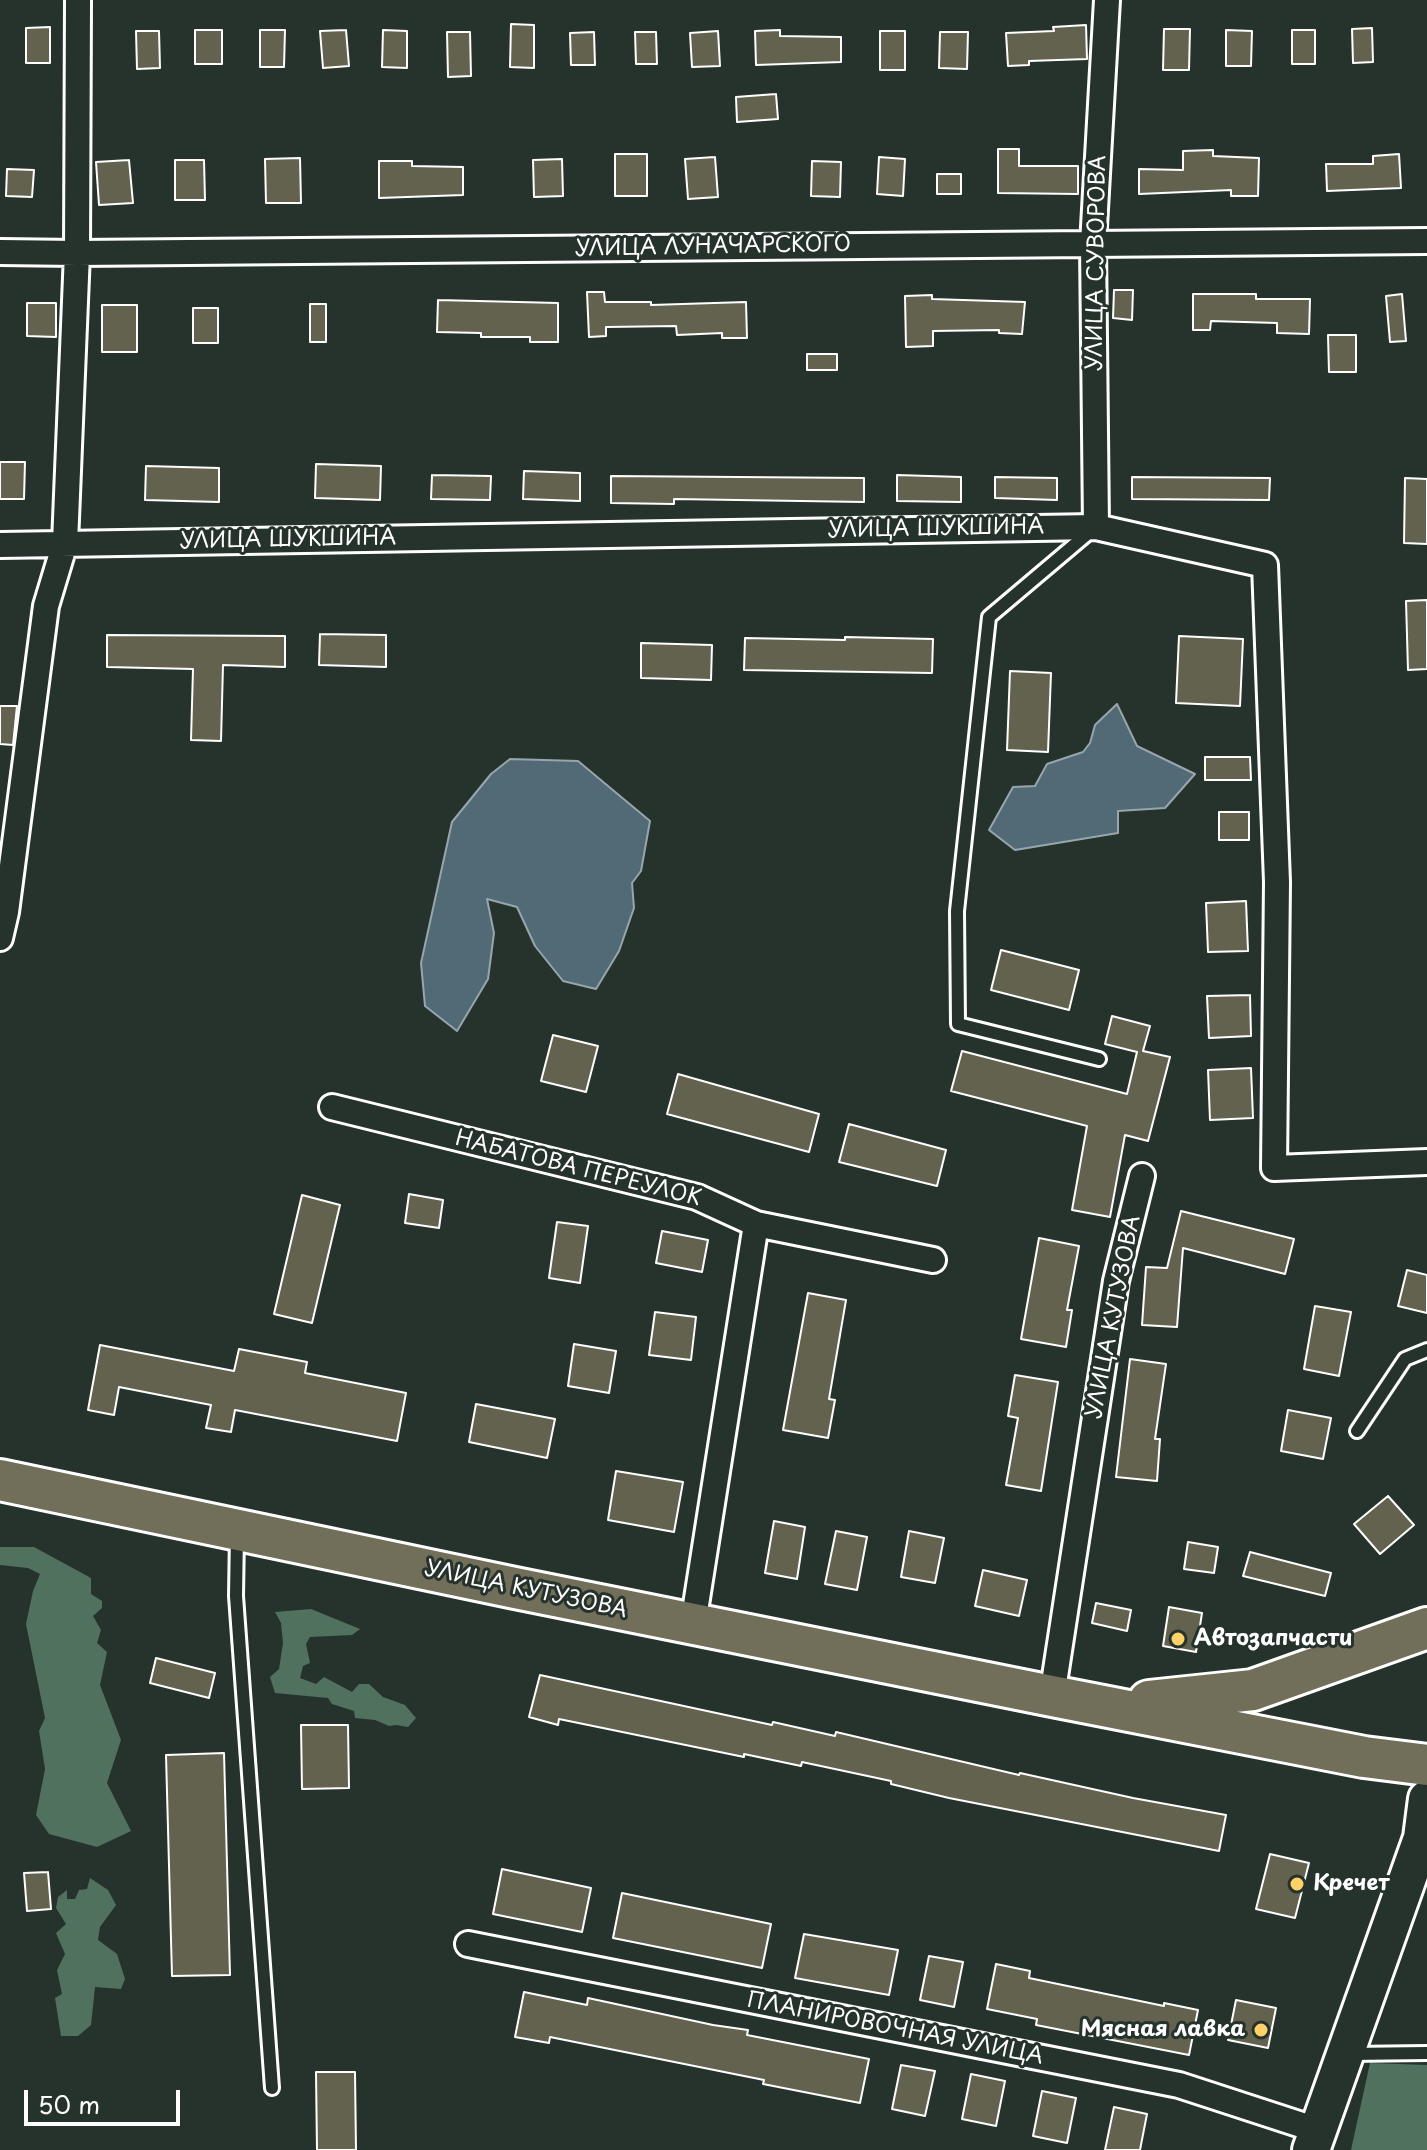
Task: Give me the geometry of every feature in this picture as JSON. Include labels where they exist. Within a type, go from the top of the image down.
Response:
[{"type":"main road","name":"УЛИЦА КУТУЗОВА","points":[[0,1480],[693,1624],[1364,1757],[1427,1765]]},
{"type":"main road","name":"УЛИЦА КУТУЗОВА","points":[[1070,1699],[1168,1700],[1253,1690],[1427,1628]]},
{"type":"street","points":[[0,938],[46,606],[65,543],[77,253],[78,0]]},
{"type":"street","name":"УЛИЦА СУВОРОВА","points":[[1096,527],[1093,244],[1107,0]]},
{"type":"street","name":"УЛИЦА ЛУНАЧАРСКОГО","points":[[0,252],[1427,241]]},
{"type":"street","name":"УЛИЦА ШУКШИНА","points":[[0,545],[1096,527],[1265,565],[1277,882],[1274,1168],[1427,1162]]},
{"type":"street","name":"НАБАТОВА ПЕРЕУЛОК","points":[[332,1107],[697,1197],[756,1224],[933,1260]]},
{"type":"street","name":"УЛИЦА КУТУЗОВА","points":[[1070,1699],[1116,1281],[1142,1176]]},
{"type":"street","points":[[693,1624],[756,1224]]},
{"type":"street","points":[[1364,1757],[1387,1767],[1411,1790],[1425,1836]]},
{"type":"street","points":[[1314,2140],[1425,1836],[1427,1799]]},
{"type":"street","name":"ПЛАНИРОВОЧНАЯ УЛИЦА","points":[[468,1944],[1179,2085],[1314,2140]]},
{"type":"lane","points":[[1096,527],[989,617],[957,911],[958,1024],[1099,1059]]},
{"type":"lane","points":[[1357,1431],[1405,1359],[1427,1350]]},
{"type":"lane","points":[[237,1531],[236,1596],[272,2088]]},
{"type":"lane","points":[[1346,2054],[1427,2053]]},
{"type":"green space","points":[[0,1547],[34,1547],[91,1578],[91,1594],[102,1601],[102,1608],[93,1616],[101,1630],[97,1643],[107,1652],[100,1685],[121,1740],[107,1783],[131,1831],[97,1847],[49,1834],[36,1815],[45,1769],[39,1731],[45,1718],[26,1624],[40,1574],[28,1568],[0,1565]]},
{"type":"green space","points":[[311,1609],[360,1629],[352,1635],[310,1637],[306,1644],[310,1663],[303,1666],[300,1678],[316,1684],[324,1677],[352,1692],[359,1684],[369,1684],[383,1697],[405,1705],[416,1718],[408,1727],[355,1718],[354,1711],[332,1704],[328,1698],[275,1693],[270,1677],[279,1669],[283,1643],[281,1623],[275,1612]]},
{"type":"green space","points":[[90,1878],[108,1890],[116,1905],[100,1927],[98,1940],[117,1954],[125,1979],[121,1989],[95,1987],[91,2025],[78,2036],[61,2036],[55,1998],[62,1994],[57,1970],[65,1954],[56,1933],[66,1924],[56,1908],[58,1897],[67,1890],[67,1899],[75,1899],[79,1890],[87,1889]]},
{"type":"green space","points":[[1370,2063],[1427,2065],[1427,2150],[1351,2150]]},
{"type":"water","points":[[1117,704],[1137,746],[1195,774],[1165,808],[1118,811],[1118,833],[1015,850],[989,830],[1013,787],[1035,786],[1047,764],[1083,752],[1090,743],[1095,725]]},
{"type":"water","points":[[510,759],[578,761],[650,821],[641,871],[632,883],[634,908],[619,951],[596,989],[563,981],[535,946],[517,907],[487,899],[494,933],[488,979],[457,1031],[425,1006],[421,963],[452,822],[491,774]]},
{"type":"building","points":[[511,24],[534,25],[534,68],[510,67]]},
{"type":"building","points":[[1086,25],[1087,59],[1029,61],[1029,65],[1008,66],[1006,33],[1054,31],[1053,27]]},
{"type":"building","points":[[50,27],[50,63],[26,63],[26,28]]},
{"type":"building","points":[[1372,28],[1373,62],[1353,63],[1352,29]]},
{"type":"building","points":[[1164,29],[1190,29],[1189,70],[1163,70]]},
{"type":"building","points":[[195,30],[222,30],[222,64],[195,64]]},
{"type":"building","points":[[260,30],[285,30],[284,67],[260,67]]},
{"type":"building","points":[[346,30],[349,66],[323,68],[320,31]]},
{"type":"building","points":[[383,30],[407,31],[407,68],[382,67]]},
{"type":"building","points":[[780,30],[780,36],[841,37],[841,62],[756,65],[755,31]]},
{"type":"building","points":[[1226,30],[1252,31],[1251,66],[1226,66]]},
{"type":"building","points":[[1292,30],[1315,30],[1315,64],[1292,64]]},
{"type":"building","points":[[136,31],[159,31],[160,68],[137,69]]},
{"type":"building","points":[[718,31],[720,66],[692,67],[690,33]]},
{"type":"building","points":[[880,31],[905,31],[905,70],[880,70]]},
{"type":"building","points":[[447,32],[470,32],[471,76],[448,77]]},
{"type":"building","points":[[594,32],[595,65],[571,65],[570,33]]},
{"type":"building","points":[[635,32],[656,32],[657,64],[636,64]]},
{"type":"building","points":[[940,32],[968,32],[967,69],[939,68]]},
{"type":"building","points":[[776,94],[778,119],[737,122],[736,97]]},
{"type":"building","points":[[998,149],[1019,149],[1019,166],[1078,166],[1078,194],[998,193]]},
{"type":"building","points":[[1213,150],[1213,156],[1259,158],[1258,196],[1231,196],[1231,190],[1139,194],[1139,169],[1183,170],[1183,151]]},
{"type":"building","points":[[615,154],[647,154],[647,196],[615,196]]},
{"type":"building","points":[[1399,154],[1401,188],[1327,191],[1326,164],[1373,164],[1373,156]]},
{"type":"building","points":[[715,157],[718,197],[688,199],[685,159]]},
{"type":"building","points":[[879,157],[905,159],[903,196],[877,194]]},
{"type":"building","points":[[300,158],[301,203],[266,203],[265,159]]},
{"type":"building","points":[[562,159],[563,196],[534,197],[533,160]]},
{"type":"building","points":[[129,160],[133,203],[99,205],[96,162]]},
{"type":"building","points":[[175,160],[204,160],[205,200],[175,200]]},
{"type":"building","points":[[379,161],[412,161],[412,166],[463,167],[463,195],[379,198]]},
{"type":"building","points":[[812,161],[841,162],[840,197],[811,196]]},
{"type":"building","points":[[7,169],[34,170],[32,197],[6,196]]},
{"type":"building","points":[[937,174],[961,174],[961,194],[937,194]]},
{"type":"building","points":[[1114,290],[1133,290],[1132,320],[1113,318]]},
{"type":"building","points":[[587,292],[604,292],[605,302],[651,302],[651,305],[746,302],[747,338],[722,338],[722,333],[677,335],[676,326],[606,327],[606,336],[589,337]]},
{"type":"building","points":[[1193,294],[1256,294],[1256,299],[1310,299],[1309,334],[1277,333],[1277,323],[1211,321],[1210,330],[1193,330]]},
{"type":"building","points":[[1402,294],[1406,341],[1390,342],[1386,296]]},
{"type":"building","points":[[932,295],[932,299],[1025,302],[1022,334],[999,333],[999,330],[933,331],[933,346],[906,347],[905,296]]},
{"type":"building","points":[[438,300],[558,303],[558,342],[530,342],[530,337],[481,337],[481,333],[437,332]]},
{"type":"building","points":[[27,303],[56,303],[56,337],[27,336]]},
{"type":"building","points":[[310,304],[326,304],[326,342],[310,342]]},
{"type":"building","points":[[102,305],[137,305],[137,352],[102,352]]},
{"type":"building","points":[[193,308],[218,308],[218,343],[193,343]]},
{"type":"building","points":[[1328,335],[1356,335],[1356,372],[1329,372]]},
{"type":"building","points":[[807,354],[837,354],[837,370],[807,370]]},
{"type":"building","points":[[0,462],[25,462],[24,499],[0,499]]},
{"type":"building","points":[[316,464],[381,466],[380,500],[315,498]]},
{"type":"building","points":[[146,466],[219,468],[219,502],[145,500]]},
{"type":"building","points":[[524,471],[580,473],[580,501],[523,499]]},
{"type":"building","points":[[432,475],[491,476],[490,500],[431,499]]},
{"type":"building","points":[[897,475],[961,477],[961,502],[897,501]]},
{"type":"building","points":[[611,476],[864,478],[864,502],[674,499],[674,504],[611,503]]},
{"type":"building","points":[[995,477],[1057,478],[1057,500],[995,498]]},
{"type":"building","points":[[1132,477],[1270,478],[1269,500],[1132,499]]},
{"type":"building","points":[[1405,478],[1427,479],[1427,544],[1404,543]]},
{"type":"building","points":[[1427,600],[1427,669],[1408,670],[1406,601]]},
{"type":"building","points":[[320,634],[386,635],[386,667],[319,665]]},
{"type":"building","points":[[107,635],[285,636],[285,667],[223,665],[221,741],[191,740],[193,669],[107,667]]},
{"type":"building","points":[[1179,636],[1243,639],[1240,706],[1176,703]]},
{"type":"building","points":[[845,637],[933,639],[932,673],[744,670],[745,638],[845,640]]},
{"type":"building","points":[[641,643],[712,645],[711,680],[641,678]]},
{"type":"building","points":[[1010,671],[1051,673],[1048,752],[1007,750]]},
{"type":"building","points":[[0,706],[17,706],[13,745],[0,744]]},
{"type":"building","points":[[1205,757],[1250,757],[1251,780],[1205,780]]},
{"type":"building","points":[[1219,812],[1249,812],[1249,840],[1219,840]]},
{"type":"building","points":[[1246,901],[1248,951],[1208,952],[1206,903]]},
{"type":"building","points":[[1001,950],[1079,970],[1069,1010],[991,990]]},
{"type":"building","points":[[1250,995],[1251,1036],[1209,1038],[1207,996]]},
{"type":"building","points":[[1112,1016],[1150,1026],[1143,1051],[1170,1057],[1148,1141],[1125,1135],[1110,1217],[1072,1210],[1087,1126],[951,1091],[962,1051],[1127,1094],[1137,1052],[1105,1044]]},
{"type":"building","points":[[553,1035],[598,1046],[586,1092],[541,1081]]},
{"type":"building","points":[[1251,1068],[1253,1118],[1210,1120],[1208,1070]]},
{"type":"building","points":[[678,1074],[819,1114],[809,1152],[667,1114]]},
{"type":"building","points":[[849,1124],[946,1150],[937,1186],[839,1162]]},
{"type":"building","points":[[409,1194],[443,1200],[439,1228],[405,1223]]},
{"type":"building","points":[[302,1195],[340,1205],[312,1323],[274,1314]]},
{"type":"building","points":[[1181,1211],[1294,1239],[1285,1274],[1183,1248],[1177,1327],[1142,1325],[1146,1267],[1167,1268]]},
{"type":"building","points":[[557,1222],[588,1226],[580,1283],[549,1278]]},
{"type":"building","points":[[662,1231],[708,1240],[702,1272],[656,1263]]},
{"type":"building","points":[[1039,1238],[1079,1246],[1067,1310],[1072,1310],[1066,1347],[1021,1339]]},
{"type":"building","points":[[1407,1270],[1427,1275],[1427,1313],[1398,1306]]},
{"type":"building","points":[[808,1293],[846,1300],[829,1399],[835,1400],[828,1438],[783,1430]]},
{"type":"building","points":[[1315,1306],[1351,1312],[1339,1376],[1304,1369]]},
{"type":"building","points":[[655,1312],[696,1317],[691,1360],[649,1355]]},
{"type":"building","points":[[574,1344],[616,1351],[609,1393],[568,1386]]},
{"type":"building","points":[[100,1345],[234,1371],[239,1349],[307,1362],[305,1373],[406,1393],[397,1441],[235,1410],[231,1432],[206,1428],[211,1405],[119,1387],[114,1415],[88,1410]]},
{"type":"building","points":[[1130,1359],[1166,1364],[1155,1439],[1160,1439],[1157,1481],[1116,1477]]},
{"type":"building","points":[[1015,1375],[1058,1382],[1041,1491],[1006,1485],[1018,1418],[1008,1416]]},
{"type":"building","points":[[476,1404],[555,1419],[547,1458],[469,1442]]},
{"type":"building","points":[[1288,1410],[1331,1418],[1323,1459],[1281,1451]]},
{"type":"building","points":[[616,1471],[683,1482],[674,1532],[608,1520]]},
{"type":"building","points":[[1388,1496],[1414,1525],[1380,1554],[1354,1524]]},
{"type":"building","points":[[774,1521],[805,1527],[797,1579],[765,1573]]},
{"type":"building","points":[[836,1531],[867,1537],[857,1590],[825,1584]]},
{"type":"building","points":[[909,1531],[944,1538],[935,1583],[901,1577]]},
{"type":"building","points":[[1188,1542],[1218,1547],[1214,1573],[1184,1569]]},
{"type":"building","points":[[1250,1552],[1331,1573],[1325,1596],[1243,1576]]},
{"type":"building","points":[[983,1570],[1027,1580],[1019,1616],[975,1606]]},
{"type":"building","points":[[1096,1603],[1131,1610],[1127,1631],[1092,1623]]},
{"type":"building","points":[[1169,1607],[1202,1613],[1196,1652],[1163,1646]]},
{"type":"building","points":[[156,1658],[215,1673],[209,1698],[150,1683]]},
{"type":"building","points":[[540,1675],[772,1725],[773,1722],[835,1736],[836,1732],[1019,1775],[1226,1815],[1219,1851],[949,1798],[891,1784],[891,1781],[802,1762],[801,1766],[744,1754],[744,1757],[559,1719],[558,1725],[529,1717]]},
{"type":"building","points":[[301,1725],[348,1725],[349,1788],[302,1789]]},
{"type":"building","points":[[224,1753],[230,1975],[172,1976],[166,1755]]},
{"type":"building","points":[[1270,1854],[1309,1863],[1295,1918],[1256,1909]]},
{"type":"building","points":[[502,1869],[591,1888],[582,1932],[493,1914]]},
{"type":"building","points":[[48,1872],[51,1909],[27,1911],[24,1873]]},
{"type":"building","points":[[622,1893],[771,1924],[762,1968],[613,1938]]},
{"type":"building","points":[[804,1934],[898,1950],[889,1995],[795,1978]]},
{"type":"building","points":[[929,1956],[963,1962],[954,2007],[920,2000]]},
{"type":"building","points":[[996,1964],[1030,1971],[1029,1978],[1198,2010],[1189,2055],[1036,2025],[1037,2019],[987,2009]]},
{"type":"building","points":[[524,1992],[587,2005],[588,1998],[748,2030],[747,2035],[869,2059],[860,2103],[763,2084],[764,2080],[550,2037],[549,2043],[515,2037]]},
{"type":"building","points":[[1236,2000],[1276,2008],[1268,2048],[1228,2040]]},
{"type":"building","points":[[901,2065],[935,2071],[925,2116],[892,2109]]},
{"type":"building","points":[[316,2072],[355,2072],[356,2150],[317,2150]]},
{"type":"building","points":[[971,2074],[1005,2081],[996,2126],[962,2119]]},
{"type":"building","points":[[1042,2091],[1076,2098],[1067,2143],[1033,2136]]},
{"type":"building","points":[[1114,2107],[1147,2114],[1140,2150],[1105,2150]]},
{"type":"place","name":"Автозапчасти","points":[[1178,1639]]},
{"type":"place","name":"Кречет","points":[[1297,1884]]},
{"type":"place","name":"Мясная лавка","points":[[1261,2030]]}]
